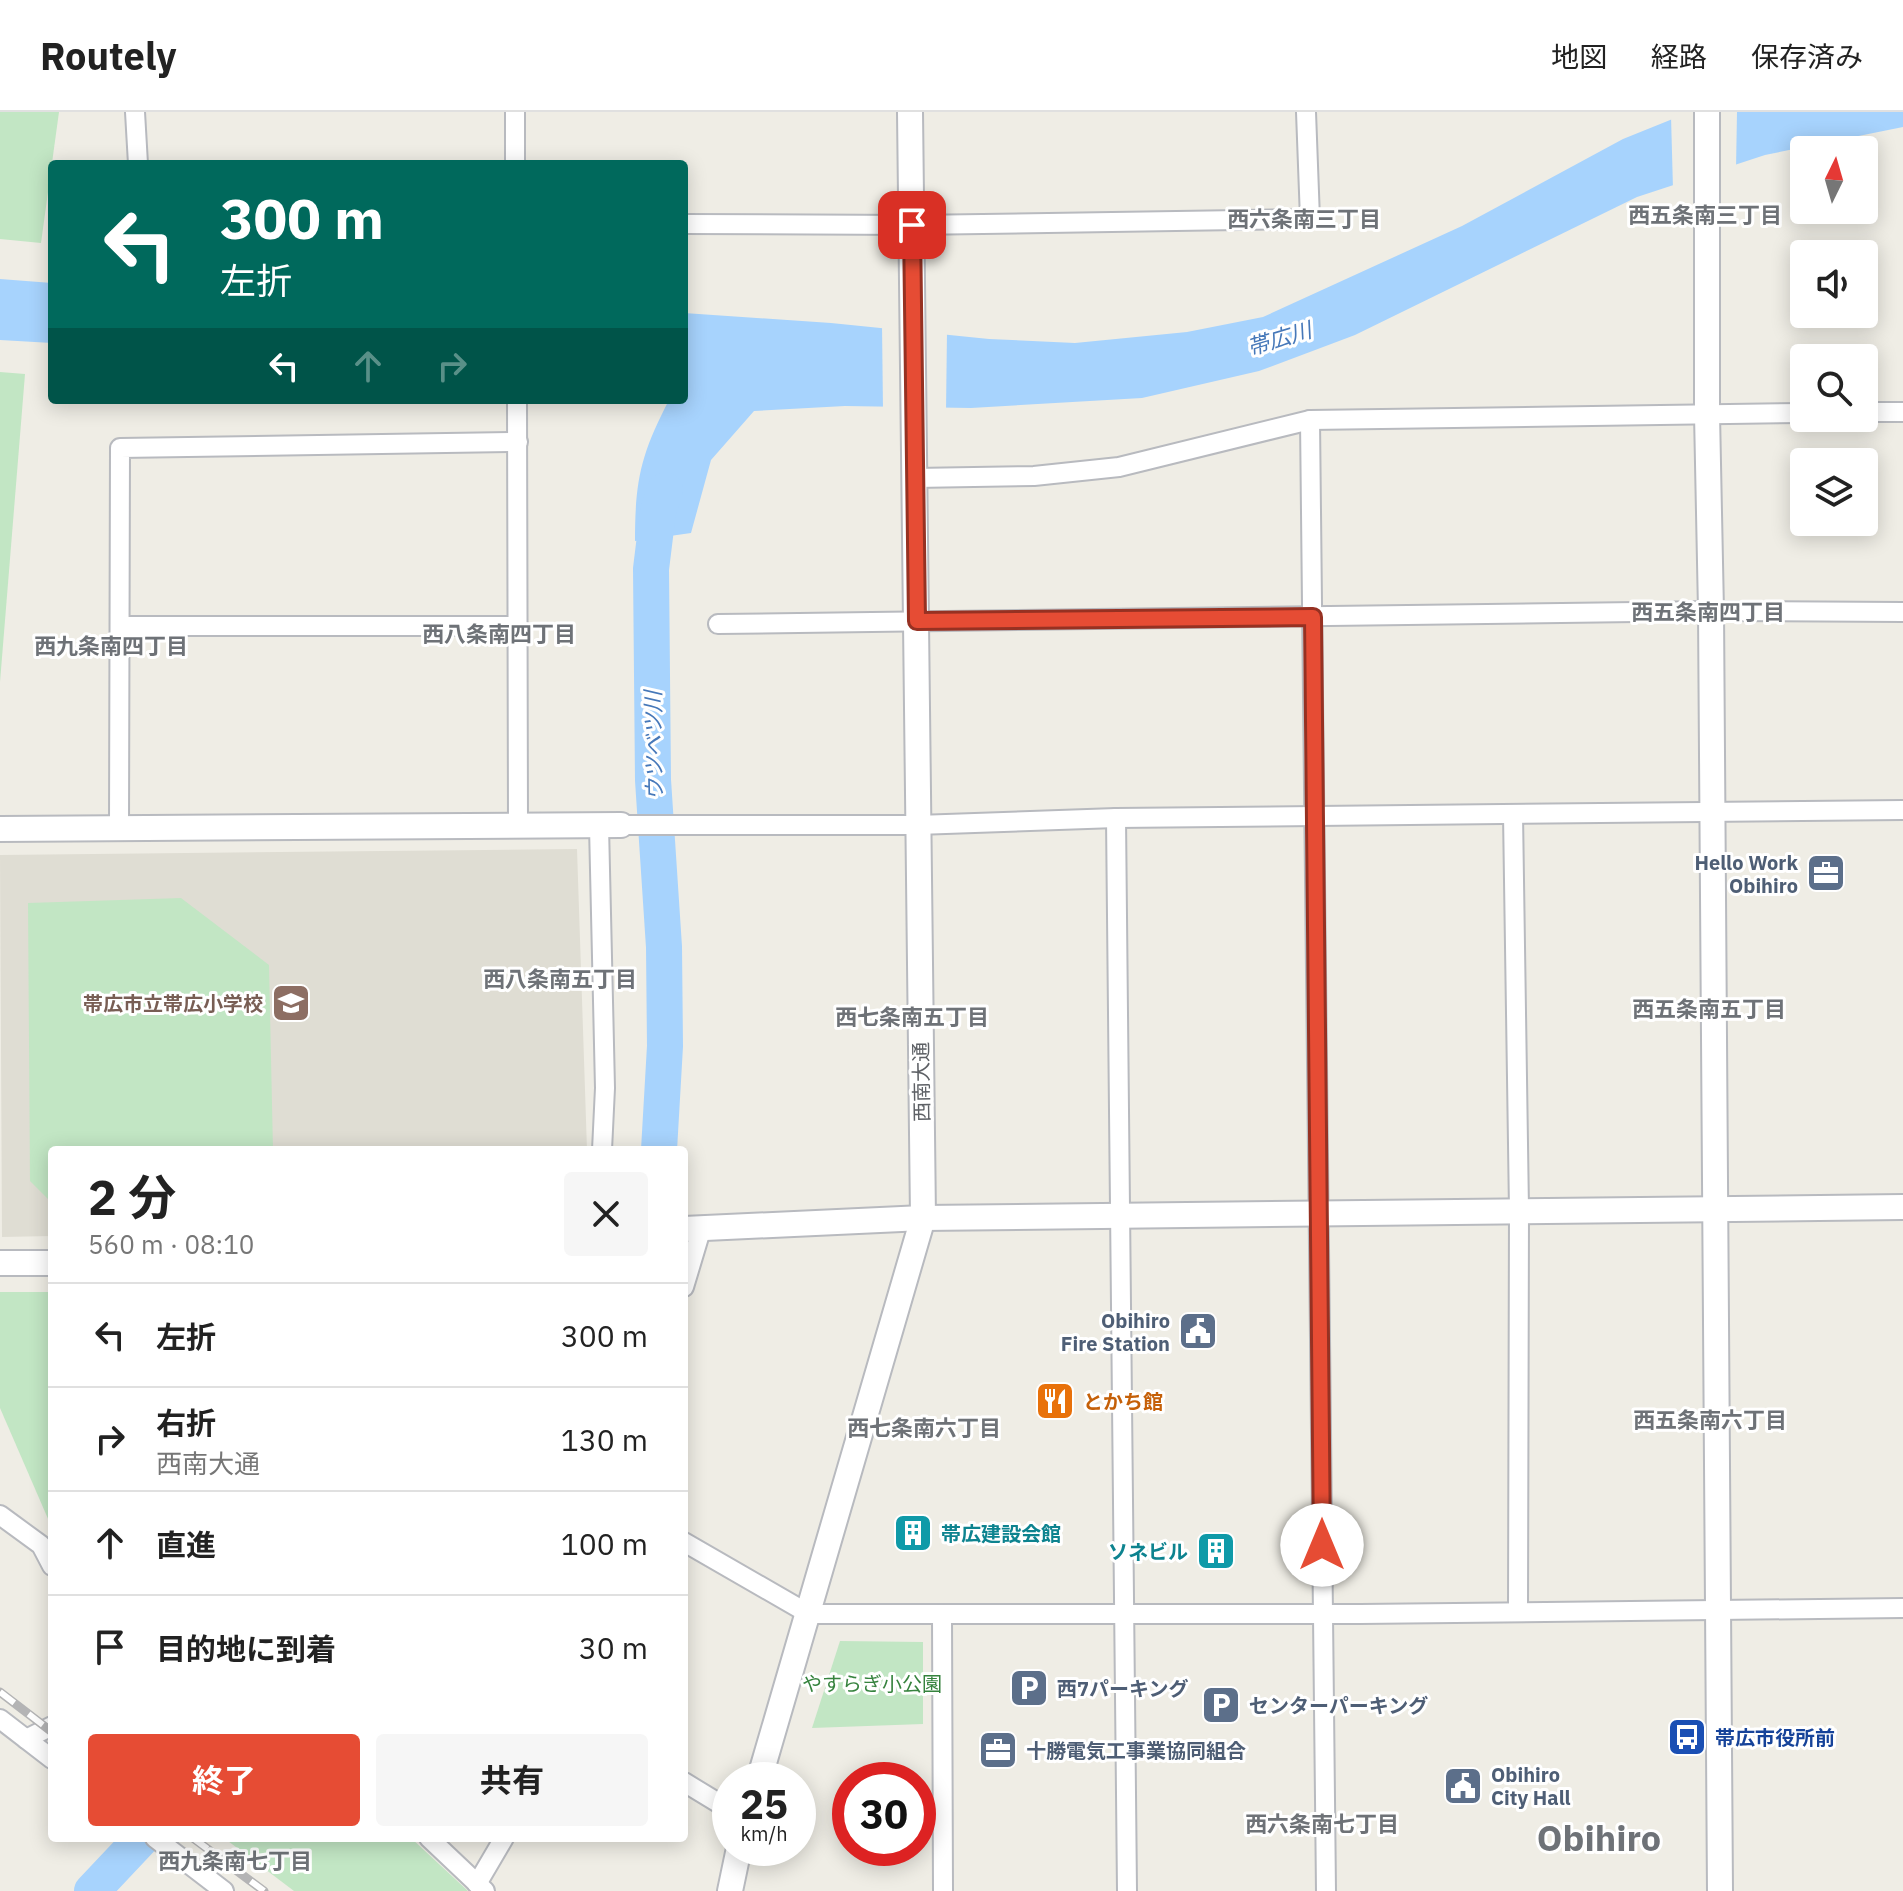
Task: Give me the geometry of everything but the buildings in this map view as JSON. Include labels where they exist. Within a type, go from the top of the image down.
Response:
[{"type":"street","points":[[135,112],[138,160]]},
{"type":"street","points":[[515,112],[515,160]]},
{"type":"street","name":"西南大通","points":[[764,1762],[923,1218],[910,112]]},
{"type":"street","points":[[688,224],[912,225],[1310,219],[1306,112]]},
{"type":"street","points":[[1707,112],[1720,1891]]},
{"type":"street","points":[[517,404],[518,825]]},
{"type":"street","points":[[1878,412],[1903,412]]},
{"type":"street","points":[[915,478],[1034,476],[1119,467],[1310,420],[1790,413]]},
{"type":"street","points":[[1310,420],[1326,1891]]},
{"type":"street","points":[[119,827],[120,448],[518,442]]},
{"type":"street","points":[[718,624],[1711,611],[1903,612]]},
{"type":"street","points":[[120,626],[518,626]]},
{"type":"street","points":[[0,829],[917,825],[1116,818],[1903,810]]},
{"type":"street","points":[[1513,814],[1519,1210],[1518,1610]]},
{"type":"street","points":[[1116,818],[1127,1891]]},
{"type":"street","points":[[602,1146],[610,826]]},
{"type":"street","points":[[688,1261],[693,1228],[923,1218],[1903,1207]]},
{"type":"street","points":[[0,1263],[48,1263]]},
{"type":"street","points":[[0,1515],[41,1545],[48,1558]]},
{"type":"street","points":[[688,1544],[809,1614],[1323,1614],[1903,1608]]},
{"type":"street","points":[[942,1615],[943,1891]]},
{"type":"street","points":[[0,1719],[48,1756]]},
{"type":"street","points":[[26,1739],[48,1728]]},
{"type":"street","points":[[688,1784],[712,1799]]},
{"type":"street","points":[[159,1842],[224,1891]]},
{"type":"street","points":[[433,1842],[481,1888],[502,1842]]},
{"type":"street","points":[[729,1886],[734,1866]]},
{"type":"shaded area","name":"帯広市立帯広小学校","points":[[577,849],[587,1146],[48,1146],[48,1236],[2,1237],[0,855]]},
{"type":"green space","points":[[0,112],[59,112],[52,160],[48,160],[48,192],[41,243],[0,239]]},
{"type":"green space","points":[[0,372],[25,374],[0,682]]},
{"type":"green space","points":[[181,898],[269,965],[273,1146],[48,1146],[48,1199],[30,1181],[28,903]]},
{"type":"green space","points":[[0,1292],[48,1292],[48,1519],[0,1408]]},
{"type":"green space","name":"やすらぎ小公園","points":[[840,1641],[923,1642],[923,1724],[812,1728]]},
{"type":"green space","points":[[229,1842],[415,1842],[468,1891],[294,1891]]},
{"type":"water","name":"帯広川","points":[[1690,112],[1903,112],[1903,127],[1859,136],[1790,136],[1790,150],[1765,155],[1637,197],[1355,335],[1259,371],[1142,398],[971,408],[845,406],[754,411],[711,460],[691,533],[635,541],[638,484],[652,436],[667,404],[688,404],[688,313],[831,323],[989,339],[1075,343],[1187,332],[1263,317],[1462,226],[1623,139]]},
{"type":"water","points":[[0,279],[48,283],[48,343],[0,340]]},
{"type":"pier","points":[[1680,112],[1737,112],[1736,169],[1673,189],[1671,116]]},
{"type":"pier","points":[[882,324],[947,331],[946,411],[883,411]]},
{"type":"waterway","name":"ウツベツ川","points":[[659,1146],[665,1046],[664,947],[653,780],[651,569],[658,512],[665,490]]},
{"type":"waterway","name":"ウツベツ川","points":[[92,1891],[138,1842]]},
{"type":"railway","points":[[0,1692],[48,1729]]},
{"type":"railway","points":[[198,1842],[264,1891]]},
{"type":"place","name":"Hello Work Obihiro","points":[[1826,873]]},
{"type":"place","name":"帯広市立帯広小学校","points":[[291,1003]]},
{"type":"place","name":"Obihiro Fire Station","points":[[1198,1331]]},
{"type":"place","name":"とかち館","points":[[1055,1401]]},
{"type":"place","name":"帯広建設会館","points":[[913,1533]]},
{"type":"place","name":"ソネビル","points":[[1216,1551]]},
{"type":"place","name":"西7パーキング","points":[[1029,1688]]},
{"type":"place","name":"センターパーキング","points":[[1221,1705]]},
{"type":"place","name":"帯広市役所前","points":[[1687,1737]]},
{"type":"place","name":"十勝電気工事業協同組合","points":[[998,1750]]},
{"type":"place","name":"Obihiro City Hall","points":[[1463,1786]]},
{"type":"district","name":"西五条南三丁目","points":[[1705,214]]},
{"type":"district","name":"西六条南三丁目","points":[[1304,218]]},
{"type":"district","name":"西五条南四丁目","points":[[1708,611]]},
{"type":"district","name":"西八条南四丁目","points":[[499,633]]},
{"type":"district","name":"西九条南四丁目","points":[[111,645]]},
{"type":"district","name":"西八条南五丁目","points":[[560,978]]},
{"type":"district","name":"西五条南五丁目","points":[[1709,1008]]},
{"type":"district","name":"西七条南五丁目","points":[[912,1016]]},
{"type":"district","name":"西五条南六丁目","points":[[1710,1419]]},
{"type":"district","name":"西七条南六丁目","points":[[924,1427]]},
{"type":"district","name":"西六条南七丁目","points":[[1322,1823]]},
{"type":"district","name":"Obihiro","points":[[1599,1837]]},
{"type":"district","name":"西九条南七丁目","points":[[235,1860]]},
{"type":"route","points":[[912,225],[917,621],[1313,617],[1322,1545]]}]
